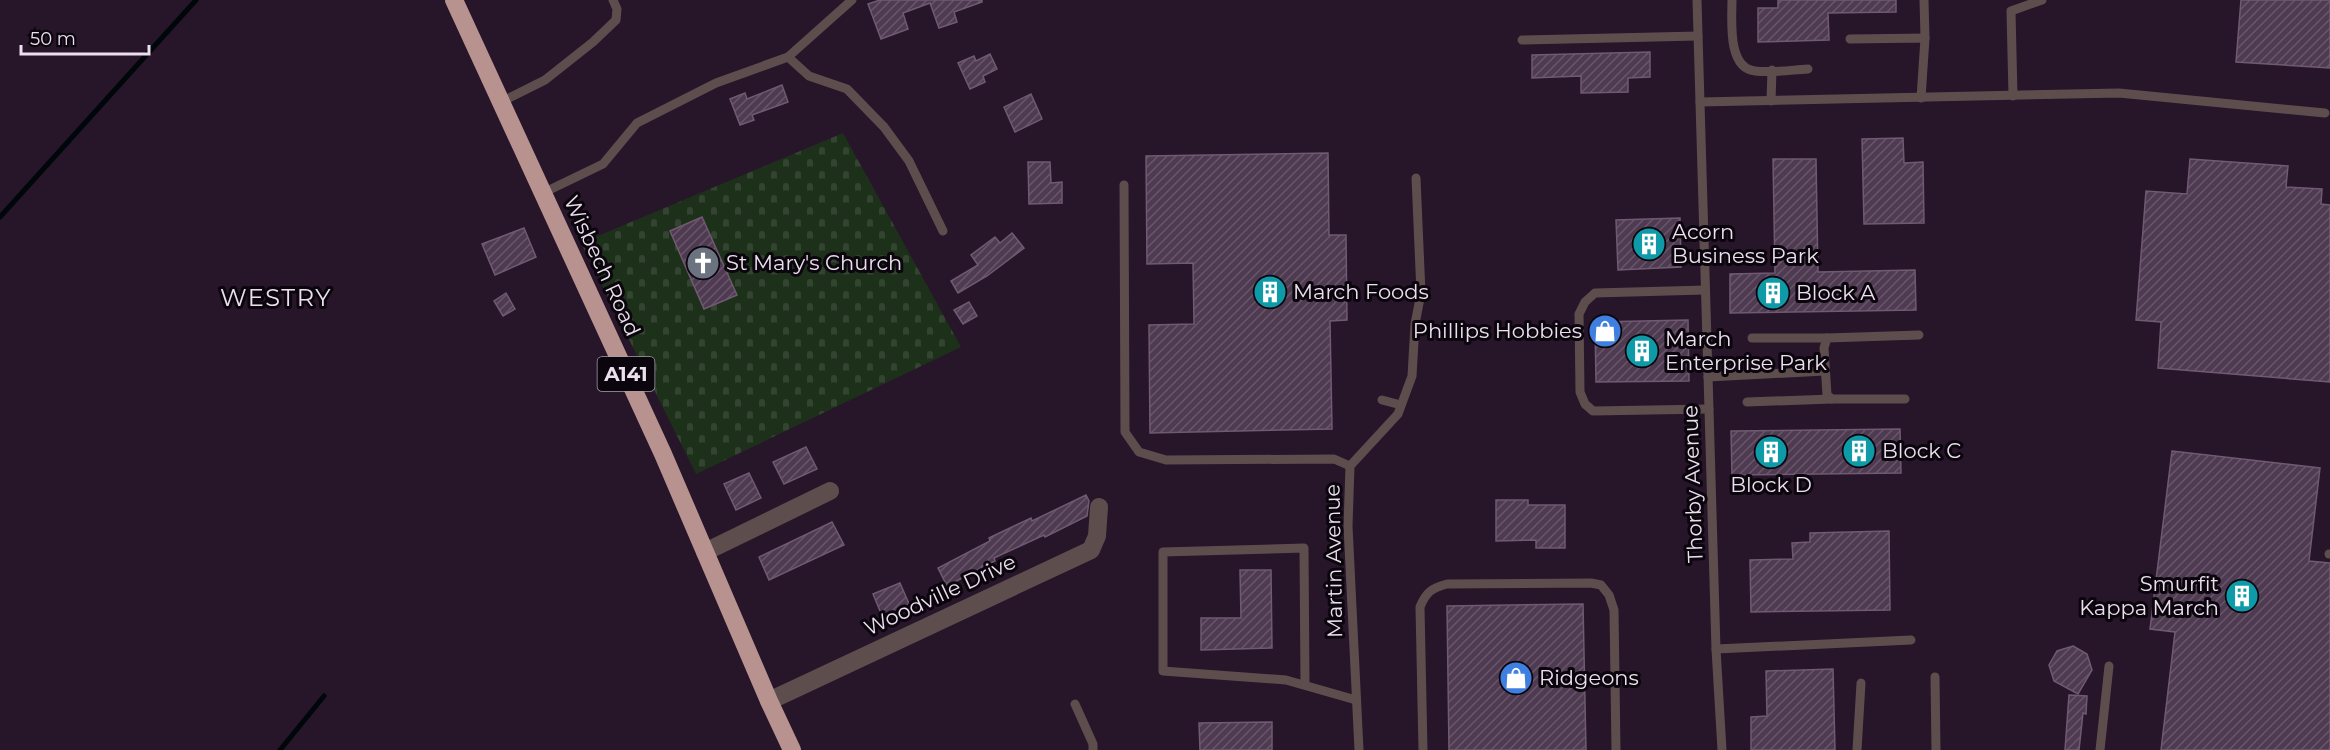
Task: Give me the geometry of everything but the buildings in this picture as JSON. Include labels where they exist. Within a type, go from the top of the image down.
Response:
[{"type":"highway","name":"Wisbech Road","points":[[454,0],[663,454],[792,750]]},
{"type":"street","points":[[705,552],[830,491]]},
{"type":"street","name":"Woodville Drive","points":[[769,701],[1091,550],[1097,536],[1098,507]]},
{"type":"lane","points":[[501,102],[545,80],[592,42],[616,20],[617,9],[613,0]]},
{"type":"lane","points":[[543,193],[603,164],[637,123],[716,83],[788,57],[852,0]]},
{"type":"lane","name":"Thorby Avenue","points":[[1697,0],[1716,649],[1722,750]]},
{"type":"lane","points":[[1732,0],[1732,42],[1739,62],[1752,71],[1808,69]]},
{"type":"lane","points":[[1921,98],[1925,38],[1924,0]]},
{"type":"lane","points":[[2013,96],[2011,10],[2042,0]]},
{"type":"lane","points":[[1522,40],[1698,36]]},
{"type":"lane","points":[[1850,39],[1925,38]]},
{"type":"lane","points":[[788,57],[809,76],[847,90],[884,127],[909,161],[943,231]]},
{"type":"lane","points":[[1772,70],[1772,101]]},
{"type":"lane","points":[[1700,102],[2119,93],[2325,113]]},
{"type":"lane","name":"Martin Avenue","points":[[1359,750],[1348,526],[1350,466],[1398,414],[1413,376],[1415,324],[1421,293],[1416,178]]},
{"type":"lane","points":[[1124,186],[1125,432],[1139,453],[1166,460],[1334,459],[1350,466]]},
{"type":"lane","points":[[1705,290],[1594,293],[1585,302],[1579,314],[1580,392],[1585,404],[1593,411],[1709,409]]},
{"type":"lane","points":[[1752,338],[1919,335]]},
{"type":"lane","points":[[1827,338],[1824,348],[1825,371],[1827,395],[1832,399]]},
{"type":"lane","points":[[1708,377],[1825,371]]},
{"type":"lane","points":[[1747,402],[1905,399]]},
{"type":"lane","points":[[1382,400],[1401,405]]},
{"type":"lane","points":[[1305,685],[1304,548],[1163,552],[1163,671],[1286,680],[1356,700]]},
{"type":"lane","points":[[1423,750],[1420,607],[1425,594],[1436,587],[1447,584],[1591,583],[1601,585],[1610,595],[1614,610],[1616,750]]},
{"type":"lane","points":[[1716,649],[1911,640]]},
{"type":"lane","points":[[2100,750],[2109,666]]},
{"type":"lane","points":[[1935,677],[1936,750]]},
{"type":"lane","points":[[1857,750],[1861,683]]},
{"type":"lane","points":[[1075,704],[1094,744],[1093,750]]},
{"type":"green space","points":[[843,133],[961,347],[696,474],[581,243]]},
{"type":"waterway","points":[[0,217],[196,0]]},
{"type":"waterway","points":[[280,750],[324,696]]},
{"type":"place","name":"Acorn Business Park","points":[[1649,244]]},
{"type":"place","name":"St Mary's Church","points":[[703,263]]},
{"type":"place","name":"March Foods","points":[[1270,292]]},
{"type":"place","name":"Block A","points":[[1773,293]]},
{"type":"place","name":"Phillips Hobbies","points":[[1605,331]]},
{"type":"place","name":"March Enterprise Park","points":[[1642,351]]},
{"type":"place","name":"Block C","points":[[1859,451]]},
{"type":"place","name":"Block D","points":[[1771,452]]},
{"type":"place","name":"Smurfit Kappa March","points":[[2242,596]]},
{"type":"place","name":"Ridgeons","points":[[1516,678]]},
{"type":"district","name":"WESTRY","points":[[276,298]]}]
